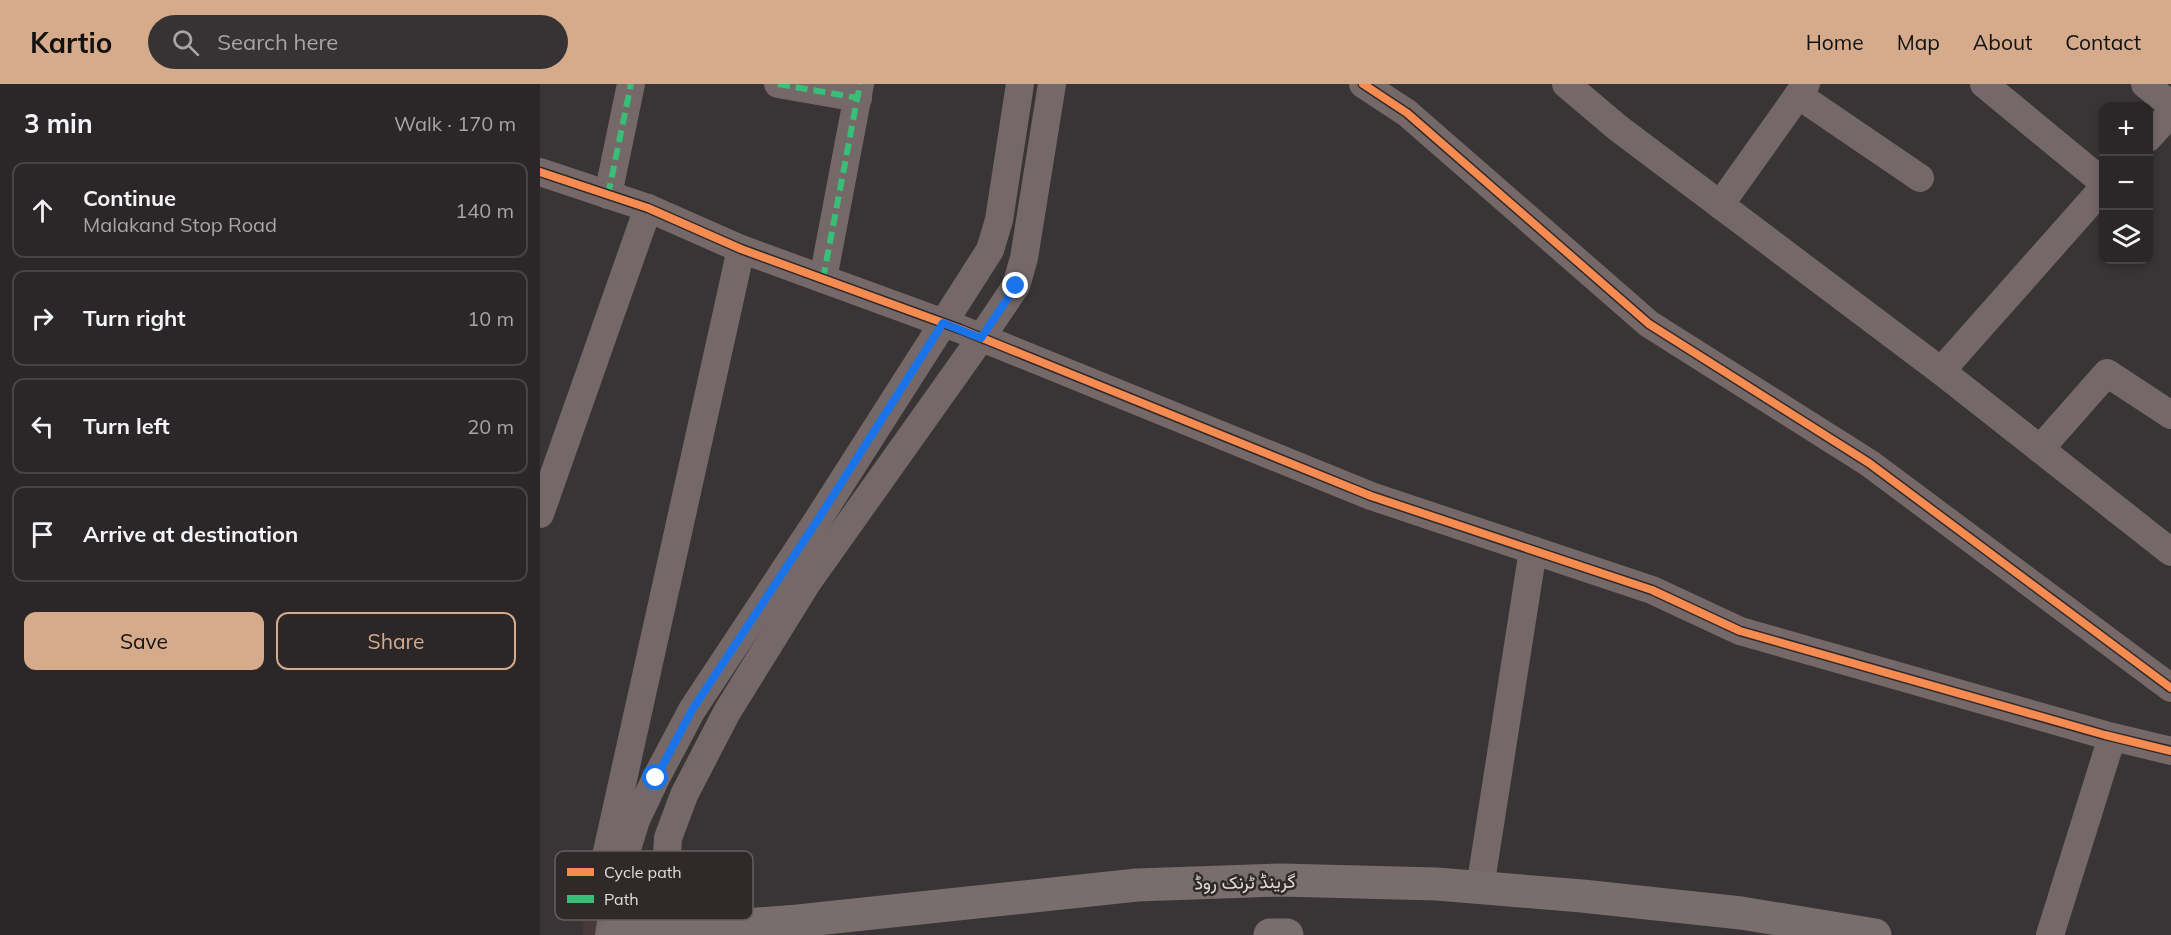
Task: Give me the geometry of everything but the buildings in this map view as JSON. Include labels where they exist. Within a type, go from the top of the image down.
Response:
[{"type":"highway","name":"گرینڈ ٹرنک روڈ","points":[[614,935],[798,921],[1137,885],[1281,880],[1437,884],[1582,896],[1741,914],[1875,935]]},
{"type":"highway","points":[[1270,935],[1287,935]]},
{"type":"street","points":[[608,195],[631,84]]},
{"type":"street","points":[[778,84],[859,91],[823,279]]},
{"type":"street","points":[[626,851],[636,820],[692,710],[817,521],[990,250],[999,220],[1020,84]]},
{"type":"street","points":[[667,851],[668,838],[684,795],[727,712],[807,583],[1016,286],[1024,258],[1052,84]]},
{"type":"street","points":[[1363,84],[1407,113],[1649,324],[1869,463],[2171,688]]},
{"type":"street","points":[[1566,84],[1618,128],[1941,371],[2171,552]]},
{"type":"street","points":[[1984,84],[2099,182]]},
{"type":"street","points":[[2145,84],[2171,105]]},
{"type":"street","points":[[1720,205],[1803,87],[1920,178]]},
{"type":"street","points":[[2153,133],[2171,113]]},
{"type":"street","points":[[540,172],[648,208],[741,249],[943,323],[1371,496],[1652,590],[1740,631],[2112,737],[2171,751]]},
{"type":"street","points":[[1941,371],[2099,190]]},
{"type":"street","points":[[540,514],[648,208]]},
{"type":"street","points":[[607,851],[741,249]]},
{"type":"street","points":[[2040,449],[2107,373],[2171,414]]},
{"type":"street","points":[[1480,888],[1533,550]]},
{"type":"street","points":[[2050,935],[2112,737]]},
{"type":"street","points":[[589,935],[592,920]]},
{"type":"street","points":[[609,935],[611,920]]},
{"type":"street","points":[[669,920],[670,930]]},
{"type":"shaded area","points":[[583,920],[711,920],[711,935],[583,935]]},
{"type":"marked path","points":[[608,195],[631,84]]},
{"type":"marked path","points":[[778,84],[858,98]]},
{"type":"marked path","points":[[823,279],[860,84]]},
{"type":"cycle path","points":[[1363,84],[1407,113],[1649,324],[1869,463],[2171,688]]},
{"type":"cycle path","points":[[540,172],[648,208],[741,249],[960,329],[1371,496],[1652,590],[1740,631],[2105,735],[2171,751]]},
{"type":"route","points":[[656,778],[692,710],[817,521],[943,323],[981,338],[1016,286]]}]
